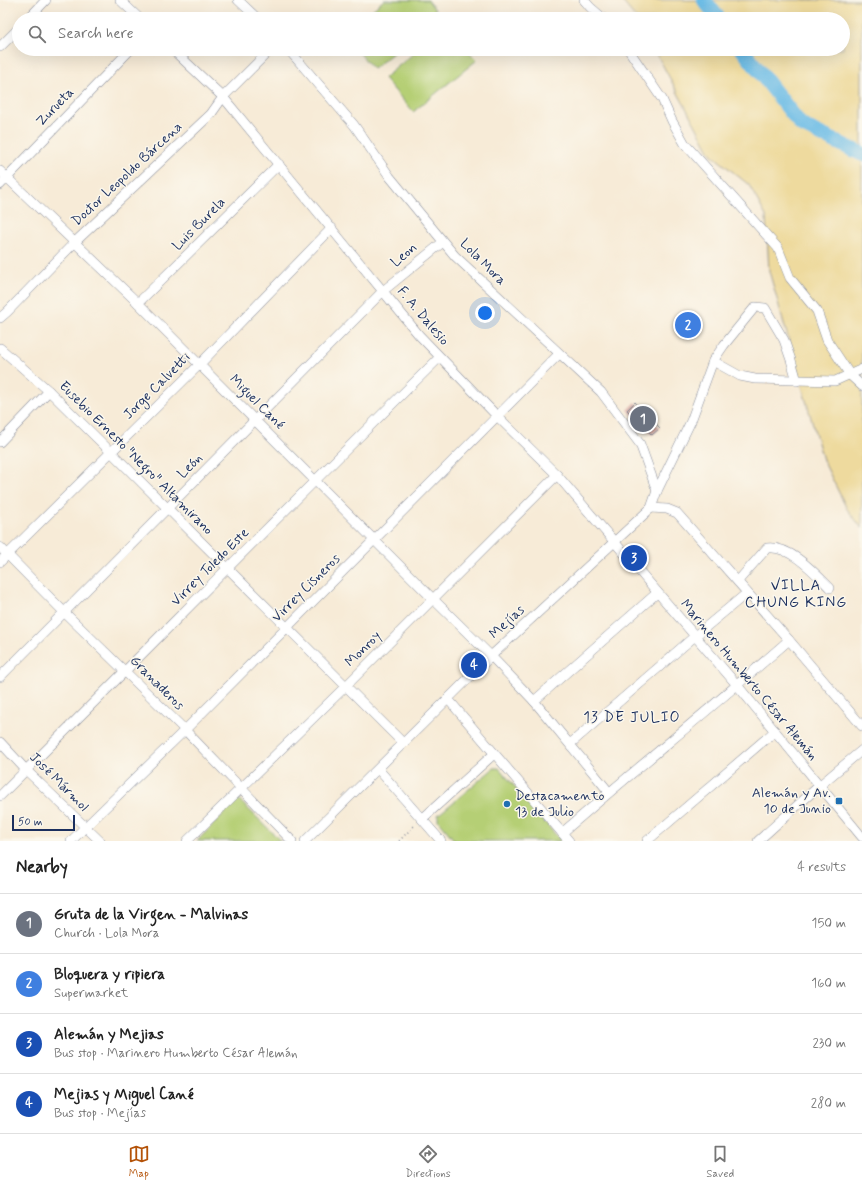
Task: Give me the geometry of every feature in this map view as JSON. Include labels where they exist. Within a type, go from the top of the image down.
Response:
[{"type":"street","points":[[35,12],[46,0]]},
{"type":"street","points":[[120,0],[133,12]]},
{"type":"street","points":[[238,0],[251,12]]},
{"type":"street","points":[[584,0],[596,12]]},
{"type":"street","points":[[0,47],[12,35]]},
{"type":"street","name":"Zurueta","points":[[0,185],[124,56]]},
{"type":"street","name":"F. A. Dalesio","points":[[179,56],[223,97],[439,358],[557,475],[614,541]]},
{"type":"street","name":"Doctor Leopoldo Bárcena","points":[[0,318],[75,242],[211,114],[223,97],[264,56]]},
{"type":"street","name":"Lola Mora","points":[[294,56],[354,125],[390,178],[442,242],[492,292],[600,392],[640,444],[657,491]]},
{"type":"street","points":[[633,56],[662,99],[685,144],[778,248],[790,278],[817,311],[827,340],[850,375],[862,386]]},
{"type":"street","name":"Luis Burela","points":[[138,303],[278,164]]},
{"type":"street","name":"Miguel Cané","points":[[0,170],[200,364],[491,656],[534,701],[609,792]]},
{"type":"street","name":"Jorge Calvetti","points":[[0,562],[200,364],[332,228]]},
{"type":"street","name":"Leon","points":[[383,291],[442,242]]},
{"type":"street","name":"León","points":[[0,677],[256,421],[383,291]]},
{"type":"street","name":"Mejías","points":[[305,841],[491,656],[651,508],[657,491],[691,421],[713,361],[724,345],[755,308],[765,308],[784,340],[796,381]]},
{"type":"street","name":"Eusebio Ernesto \"Negro\" Altamirano","points":[[0,348],[49,391],[404,743]]},
{"type":"street","name":"Virrey Cisneros","points":[[72,841],[288,627],[559,354]]},
{"type":"street","name":"Virrey Toledo Este","points":[[0,796],[229,568],[314,480],[439,358]]},
{"type":"street","points":[[713,361],[740,376],[755,379],[835,382],[862,369]]},
{"type":"street","points":[[0,442],[49,391]]},
{"type":"street","name":"Monroy","points":[[187,841],[347,685],[432,598],[557,475]]},
{"type":"street","points":[[651,508],[667,509],[677,513],[738,581],[862,726]]},
{"type":"street","name":"Marinero Humberto César Alemán","points":[[614,541],[737,685],[862,838]]},
{"type":"street","name":"Granaderos","points":[[0,547],[64,612],[185,730],[292,841]]},
{"type":"street","points":[[738,581],[767,548],[773,547],[801,560],[830,588]]},
{"type":"street","points":[[534,701],[657,593]]},
{"type":"street","points":[[570,744],[747,593]]},
{"type":"street","points":[[562,833],[789,640]]},
{"type":"street","points":[[448,699],[569,841]]},
{"type":"street","points":[[647,841],[775,731]]},
{"type":"street","name":"José Mármol","points":[[0,742],[26,770],[100,841]]},
{"type":"street","points":[[758,841],[819,786],[862,750]]},
{"type":"street","points":[[422,819],[494,754]]},
{"type":"street","points":[[378,769],[441,841]]},
{"type":"path","points":[[399,841],[422,819]]},
{"type":"green space","points":[[384,0],[428,0],[437,12],[370,12]]},
{"type":"green space","points":[[362,56],[389,56],[373,69]]},
{"type":"green space","points":[[411,56],[473,56],[477,60],[413,112],[384,78]]},
{"type":"green space","points":[[494,768],[499,768],[561,841],[455,841],[438,820],[438,815]]},
{"type":"green space","points":[[238,799],[281,841],[197,841]]},
{"type":"sand","points":[[621,0],[862,0],[862,528],[847,509],[823,460],[769,271],[766,216],[749,185],[711,154],[658,56],[850,56],[850,12],[631,12]]},
{"type":"building","points":[[635,402],[660,428],[652,435],[627,410]]},
{"type":"waterway","points":[[704,0],[713,12]]},
{"type":"waterway","points":[[747,56],[801,125],[862,154]]},
{"type":"place","name":"Bloquera y ripiera","points":[[688,325]]},
{"type":"place","name":"Gruta de la Virgen - Malvinas","points":[[643,419]]},
{"type":"place","name":"Alemán y Mejias","points":[[634,558]]},
{"type":"place","name":"Mejias y Miguel Cané","points":[[474,665]]},
{"type":"place","name":"Alemán y Av. 10 de Junio","points":[[839,801]]},
{"type":"place","name":"Destacamento 13 de Julio","points":[[507,804]]},
{"type":"district","name":"VILLA CHUNG KING","points":[[796,594]]},
{"type":"district","name":"13 DE JULIO","points":[[632,718]]}]
